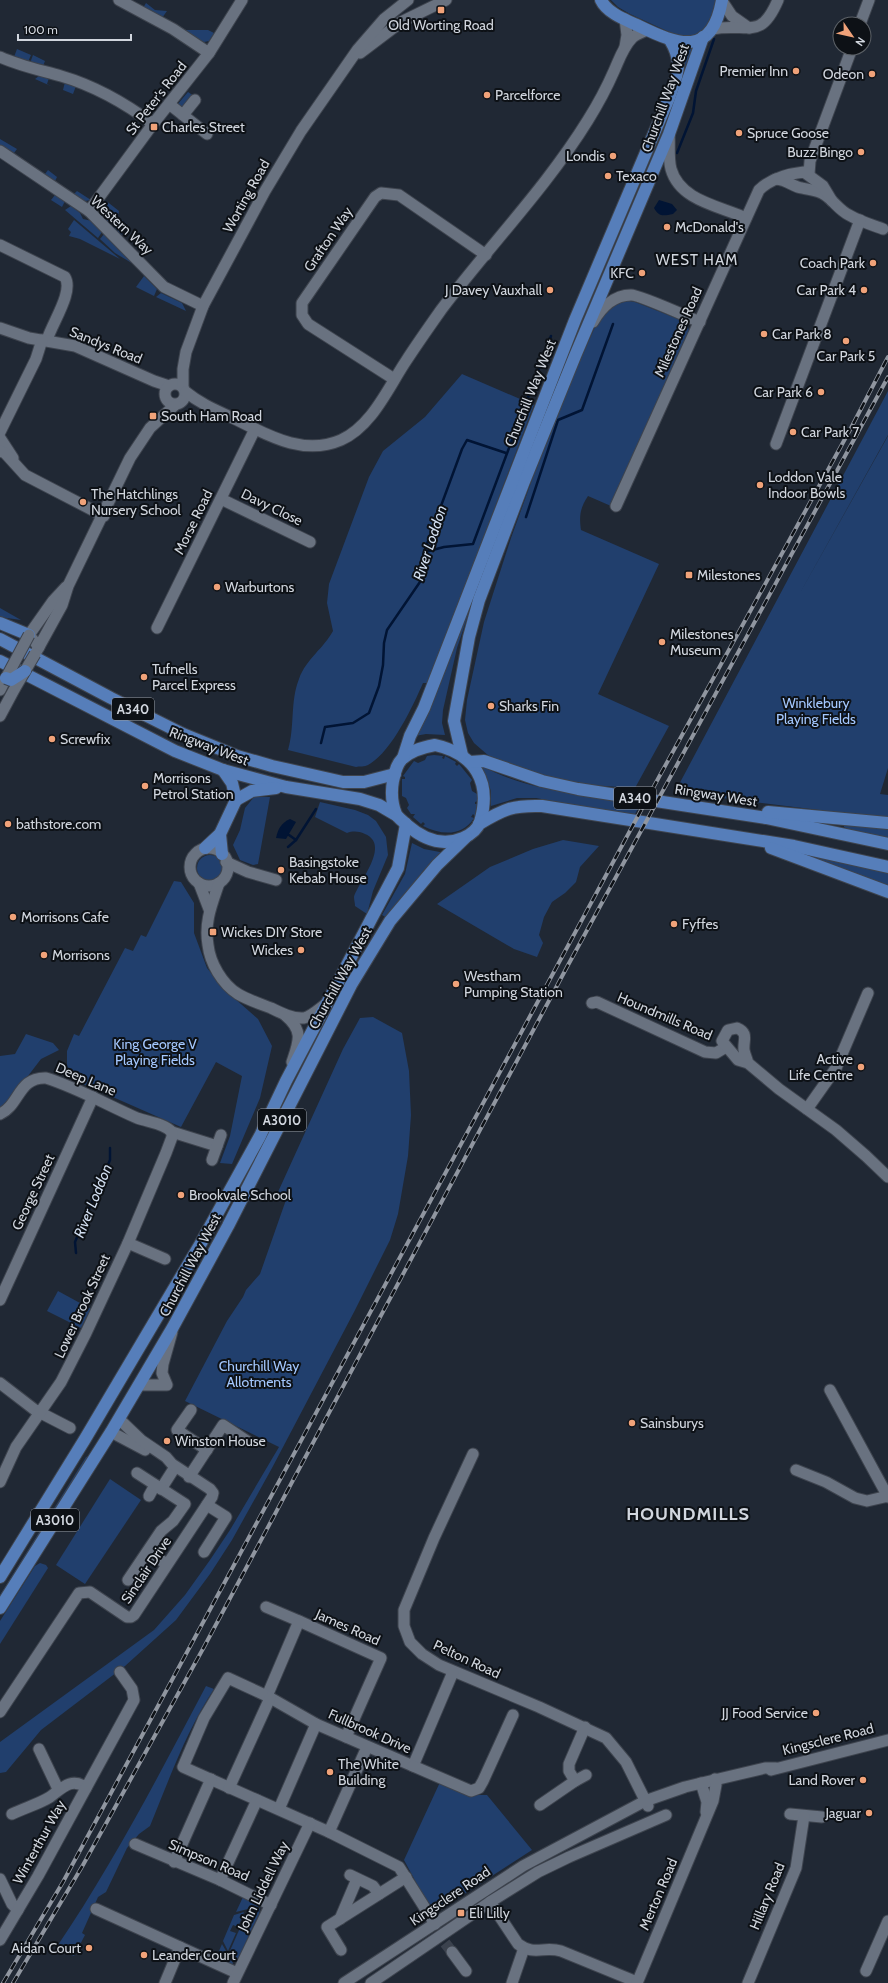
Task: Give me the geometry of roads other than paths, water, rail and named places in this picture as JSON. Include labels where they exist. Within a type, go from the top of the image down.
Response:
[{"type":"main road","points":[[601,0],[603,5],[625,19],[670,40],[682,43],[703,37],[712,29],[722,0]]},
{"type":"main road","name":"Churchill Way West","points":[[466,758],[454,721],[469,637],[479,600],[523,484],[575,356],[669,134],[703,37]]},
{"type":"main road","name":"Churchill Way West","points":[[403,758],[410,736],[424,708],[572,328],[669,98],[679,67],[677,51],[670,40]]},
{"type":"main road","points":[[0,623],[32,630]]},
{"type":"main road","name":"Ringway West","points":[[0,639],[110,698],[183,734],[237,756],[272,766],[343,782],[364,782],[394,774]]},
{"type":"main road","name":"Ringway West","points":[[0,661],[175,751],[223,770],[286,787],[360,799],[379,805],[396,815]]},
{"type":"main road","points":[[3,676],[11,680],[25,671]]},
{"type":"main road","points":[[435,744],[452,749],[466,758],[479,775],[485,802],[479,824],[466,837],[455,841],[436,842],[418,834],[396,815],[392,795],[394,774],[403,758],[419,748],[435,744]]},
{"type":"main road","name":"Ringway West","points":[[466,758],[484,761],[542,781],[578,789],[766,818],[888,844]]},
{"type":"main road","points":[[223,770],[232,783],[236,800]]},
{"type":"main road","points":[[205,848],[220,834],[236,800],[252,791],[286,787]]},
{"type":"main road","name":"A340","points":[[479,824],[495,813],[510,808],[542,806],[794,846],[888,867]]},
{"type":"main road","points":[[691,806],[888,823]]},
{"type":"main road","name":"Churchill Way West","points":[[0,1577],[201,1243],[260,1136],[286,1081],[398,868],[406,824]]},
{"type":"main road","points":[[220,834],[224,858]]},
{"type":"main road","name":"Churchill Way West","points":[[0,1608],[111,1432],[174,1328],[228,1226],[351,985],[390,921],[433,870],[466,837]]},
{"type":"main road","points":[[742,838],[806,860],[888,892]]},
{"type":"main road","points":[[102,1409],[118,1419]]},
{"type":"main road","points":[[94,1422],[111,1432]]},
{"type":"street","points":[[119,0],[173,29],[210,53]]},
{"type":"street","name":"St Peter's Road","points":[[90,211],[153,124],[210,53],[242,0]]},
{"type":"street","name":"Worting Road","points":[[175,393],[177,368],[186,358],[189,341],[203,306],[286,155],[321,101],[363,42],[384,19],[408,0]]},
{"type":"street","name":"Worting Road","points":[[351,59],[401,22],[446,0]]},
{"type":"street","points":[[722,0],[732,16],[750,28]]},
{"type":"street","points":[[712,29],[731,26],[750,28],[760,26],[770,18],[778,0]]},
{"type":"street","points":[[863,16],[869,0]]},
{"type":"street","points":[[625,19],[627,35],[625,47]]},
{"type":"street","points":[[0,716],[62,605],[68,586],[104,516],[130,458],[175,393],[279,440],[295,445],[312,446],[336,441],[359,428],[370,416],[442,310],[532,199],[576,137],[605,88],[625,47],[633,37],[648,30]]},
{"type":"street","points":[[807,174],[810,161],[849,56]]},
{"type":"street","points":[[0,57],[39,71],[61,76],[80,83],[118,100],[153,124]]},
{"type":"street","points":[[183,114],[195,100]]},
{"type":"street","points":[[169,104],[207,134]]},
{"type":"street","points":[[669,134],[671,168],[676,182],[681,188],[697,198],[746,218]]},
{"type":"street","name":"Western Way","points":[[0,151],[90,211],[164,287],[203,306]]},
{"type":"street","name":"Milestones Road","points":[[616,506],[759,190],[766,183],[788,173],[807,174]]},
{"type":"street","points":[[802,187],[795,178],[807,174]]},
{"type":"street","points":[[807,174],[823,186],[832,201]]},
{"type":"street","points":[[776,179],[825,195],[839,208],[860,220],[883,229]]},
{"type":"street","name":"Grafton Way","points":[[394,380],[308,324],[302,316],[302,303],[375,197],[381,194],[399,194],[486,255]]},
{"type":"street","points":[[776,444],[860,220]]},
{"type":"street","points":[[0,245],[66,277],[68,281],[68,294],[0,432]]},
{"type":"street","points":[[575,356],[597,314],[613,299],[632,295],[700,322]]},
{"type":"street","name":"Sandys Road","points":[[0,328],[44,340],[75,346],[154,381],[175,393]]},
{"type":"street","name":"Morse Road","points":[[157,628],[255,429]]},
{"type":"street","points":[[0,438],[16,466]]},
{"type":"street","points":[[0,451],[25,475],[104,516]]},
{"type":"street","name":"Davy Close","points":[[221,499],[310,542]]},
{"type":"street","points":[[0,690],[3,676],[32,630],[53,601],[68,586]]},
{"type":"street","points":[[32,630],[39,647]]},
{"type":"street","points":[[248,872],[222,879],[210,886],[199,883],[194,879],[190,867],[195,854],[205,848],[212,848],[224,858],[248,872],[276,880]]},
{"type":"street","points":[[224,858],[228,869],[209,909],[206,930],[208,946],[213,963],[222,979],[238,993],[286,1015],[304,1018],[311,1015],[328,1002]]},
{"type":"street","points":[[199,883],[209,909]]},
{"type":"street","points":[[807,1109],[836,1068],[868,993]]},
{"type":"street","name":"Houndmills Road","points":[[592,1003],[597,1002],[705,1052],[716,1053],[726,1047]]},
{"type":"street","points":[[286,1015],[293,1021],[299,1037],[286,1081]]},
{"type":"street","name":"Houndmills Road","points":[[748,1063],[744,1050],[746,1037],[742,1031],[737,1028],[728,1030],[722,1041],[738,1060],[748,1063],[779,1089],[807,1109],[866,1156],[888,1177]]},
{"type":"street","name":"Deep Lane","points":[[0,1114],[9,1108],[23,1088],[34,1079],[39,1078],[58,1082],[138,1118],[166,1127],[172,1132],[219,1141],[212,1160]]},
{"type":"street","name":"George Street","points":[[0,1300],[4,1281],[93,1097]]},
{"type":"street","name":"Lower Brook Street","points":[[0,1482],[16,1447],[72,1363],[128,1243],[166,1153],[172,1137],[172,1132]]},
{"type":"street","points":[[128,1243],[164,1259]]},
{"type":"street","points":[[140,1385],[167,1385],[162,1373],[163,1364],[174,1328]]},
{"type":"street","points":[[0,1383],[5,1389],[40,1413],[70,1428]]},
{"type":"street","points":[[796,1470],[826,1482],[855,1498],[867,1501],[888,1496],[830,1390]]},
{"type":"street","points":[[191,1410],[177,1430],[207,1450]]},
{"type":"street","name":"Sinclair Drive","points":[[118,1419],[141,1440],[166,1457],[173,1465]]},
{"type":"street","points":[[190,1477],[223,1425],[247,1441]]},
{"type":"street","name":"Sinclair Drive","points":[[0,1712],[79,1593],[90,1592],[127,1616],[131,1617],[207,1505],[213,1493],[206,1486],[173,1465],[111,1432]]},
{"type":"street","name":"Pelton Road","points":[[473,1454],[434,1538],[404,1610],[404,1626],[410,1642],[422,1654],[453,1672],[585,1727],[606,1738],[620,1752],[646,1804]]},
{"type":"street","points":[[149,1496],[158,1487],[173,1465]]},
{"type":"street","points":[[128,1580],[161,1531],[172,1521],[185,1504],[137,1473]]},
{"type":"street","points":[[204,1552],[226,1517],[207,1505]]},
{"type":"street","points":[[154,1556],[167,1564]]},
{"type":"street","points":[[266,1607],[299,1621]]},
{"type":"street","name":"James Road","points":[[229,1788],[299,1621],[381,1658],[346,1737]]},
{"type":"street","name":"Winterthur Way","points":[[0,1940],[134,1700],[132,1689],[120,1672]]},
{"type":"street","name":"Fullbrook Drive","points":[[279,1809],[316,1724],[412,1766],[453,1672]]},
{"type":"street","points":[[316,1724],[268,1697],[228,1678],[204,1718],[183,1767],[310,1823],[395,1863],[406,1877],[435,1924]]},
{"type":"street","points":[[412,1766],[470,1791],[478,1788],[483,1782],[513,1715]]},
{"type":"street","points":[[575,1781],[569,1771],[569,1764],[585,1727]]},
{"type":"street","name":"Kingsclere Road","points":[[344,1983],[358,1980],[435,1924],[523,1866],[563,1844],[594,1830],[602,1829],[626,1819],[646,1804],[702,1785],[888,1740]]},
{"type":"street","points":[[329,1832],[367,1747]]},
{"type":"street","name":"Winterthur Way","points":[[39,1749],[58,1789]]},
{"type":"street","points":[[540,1805],[586,1775]]},
{"type":"street","points":[[174,1862],[211,1779]]},
{"type":"street","name":"Merton Road","points":[[637,1982],[713,1801],[716,1782]]},
{"type":"street","name":"Winterthur Way","points":[[12,1814],[50,1796],[58,1789],[72,1783],[83,1785],[86,1788]]},
{"type":"street","name":"Merton Road","points":[[702,1785],[706,1802],[705,1817]]},
{"type":"street","points":[[220,1880],[257,1800]]},
{"type":"street","points":[[790,1814],[822,1817]]},
{"type":"street","name":"Kingsclere Road","points":[[371,1983],[443,1939],[490,1902],[538,1872],[666,1815]]},
{"type":"street","name":"Hillary Road","points":[[748,1983],[796,1868],[804,1816]]},
{"type":"street","name":"John Liddell Way","points":[[235,1978],[310,1823]]},
{"type":"street","name":"Simpson Road","points":[[135,1844],[174,1862],[220,1880],[271,1905]]},
{"type":"street","points":[[563,1844],[569,1857]]},
{"type":"street","points":[[340,1919],[353,1877],[373,1886],[379,1894]]},
{"type":"street","points":[[341,1950],[327,1927],[406,1877]]},
{"type":"street","name":"Winterthur Way","points":[[0,1879],[12,1904],[18,1910]]},
{"type":"street","points":[[490,1902],[518,1944],[524,1948],[535,1951],[561,1951],[637,1982]]},
{"type":"street","points":[[96,1909],[180,1947],[235,1978]]},
{"type":"street","points":[[866,1971],[885,1937],[888,1921]]},
{"type":"street","points":[[165,1983],[180,1947]]},
{"type":"street","points":[[512,1983],[524,1948]]},
{"type":"street","points":[[452,1952],[467,1971]]},
{"type":"waterway","points":[[677,153],[693,113],[696,91],[714,39]]},
{"type":"waterway","points":[[526,517],[558,420],[582,410],[613,324]]},
{"type":"waterway","points":[[425,552],[444,547],[473,544],[551,336]]},
{"type":"waterway","name":"River Loddon","points":[[321,743],[325,727],[353,723],[369,713],[379,686],[387,630],[422,579],[424,552],[462,449],[467,440],[506,453]]},
{"type":"waterway","name":"River Loddon","points":[[288,847],[296,840],[316,809]]},
{"type":"waterway","points":[[289,835],[296,840]]},
{"type":"waterway","name":"River Loddon","points":[[76,1253],[75,1242],[110,1160],[110,1148]]},
{"type":"tunnel","points":[[445,1943],[452,1952]]},
{"type":"railway","points":[[3,1983],[63,1882],[659,777],[851,428],[888,357]]},
{"type":"railway","points":[[13,1983],[83,1865],[204,1647],[567,967],[888,377]]},
{"type":"place","name":"Old Worting Road","points":[[441,10]]},
{"type":"place","name":"Premier Inn","points":[[796,71]]},
{"type":"place","name":"Odeon","points":[[872,74]]},
{"type":"place","name":"Parcelforce","points":[[487,95]]},
{"type":"place","name":"Charles Street","points":[[154,127]]},
{"type":"place","name":"Spruce Goose","points":[[739,133]]},
{"type":"place","name":"Buzz Bingo","points":[[861,152]]},
{"type":"place","name":"Londis","points":[[613,156]]},
{"type":"place","name":"Texaco","points":[[608,176]]},
{"type":"place","name":"McDonald's","points":[[667,227]]},
{"type":"place","name":"Coach Park","points":[[873,263]]},
{"type":"place","name":"KFC","points":[[642,273]]},
{"type":"place","name":"J Davey Vauxhall","points":[[550,290]]},
{"type":"place","name":"Car Park 4","points":[[864,290]]},
{"type":"place","name":"Car Park 8","points":[[764,334]]},
{"type":"place","name":"Car Park 5","points":[[846,341]]},
{"type":"place","name":"Car Park 6","points":[[821,392]]},
{"type":"place","name":"South Ham Road","points":[[153,416]]},
{"type":"place","name":"Car Park 7","points":[[793,432]]},
{"type":"place","name":"Loddon Vale Indoor Bowls","points":[[760,485]]},
{"type":"place","name":"The Hatchlings Nursery School","points":[[83,502]]},
{"type":"place","name":"Milestones","points":[[689,575]]},
{"type":"place","name":"Warburtons","points":[[217,587]]},
{"type":"place","name":"Milestones Museum","points":[[662,642]]},
{"type":"place","name":"Tufnells Parcel Express","points":[[144,677]]},
{"type":"place","name":"Sharks Fin","points":[[491,706]]},
{"type":"place","name":"Screwfix","points":[[52,739]]},
{"type":"place","name":"Morrisons Petrol Station","points":[[145,786]]},
{"type":"place","name":"bathstore.com","points":[[8,824]]},
{"type":"place","name":"Basingstoke Kebab House","points":[[281,870]]},
{"type":"place","name":"Morrisons Cafe","points":[[13,917]]},
{"type":"place","name":"Fyffes","points":[[674,924]]},
{"type":"place","name":"Wickes DIY Store","points":[[213,932]]},
{"type":"place","name":"Wickes","points":[[301,950]]},
{"type":"place","name":"Morrisons","points":[[44,955]]},
{"type":"place","name":"Westham Pumping Station","points":[[456,984]]},
{"type":"place","name":"Active Life Centre","points":[[861,1067]]},
{"type":"place","name":"Brookvale School","points":[[181,1195]]},
{"type":"place","name":"Sainsburys","points":[[632,1423]]},
{"type":"place","name":"Winston House","points":[[167,1441]]},
{"type":"place","name":"JJ Food Service","points":[[816,1713]]},
{"type":"place","name":"The White Building","points":[[330,1772]]},
{"type":"place","name":"Land Rover","points":[[863,1780]]},
{"type":"place","name":"Jaguar","points":[[869,1813]]},
{"type":"place","name":"Eli Lilly","points":[[461,1913]]},
{"type":"place","name":"Aidan Court","points":[[89,1948]]},
{"type":"place","name":"Leander Court","points":[[144,1955]]},
{"type":"district","name":"WEST HAM","points":[[697,260]]},
{"type":"district","name":"HOUNDMILLS","points":[[688,1514]]},
{"type":"park label","name":"Winklebury Playing Fields","points":[[816,712]]},
{"type":"park label","name":"King George V Playing Fields","points":[[155,1052]]},
{"type":"park label","name":"Churchill Way Allotments","points":[[259,1374]]}]
